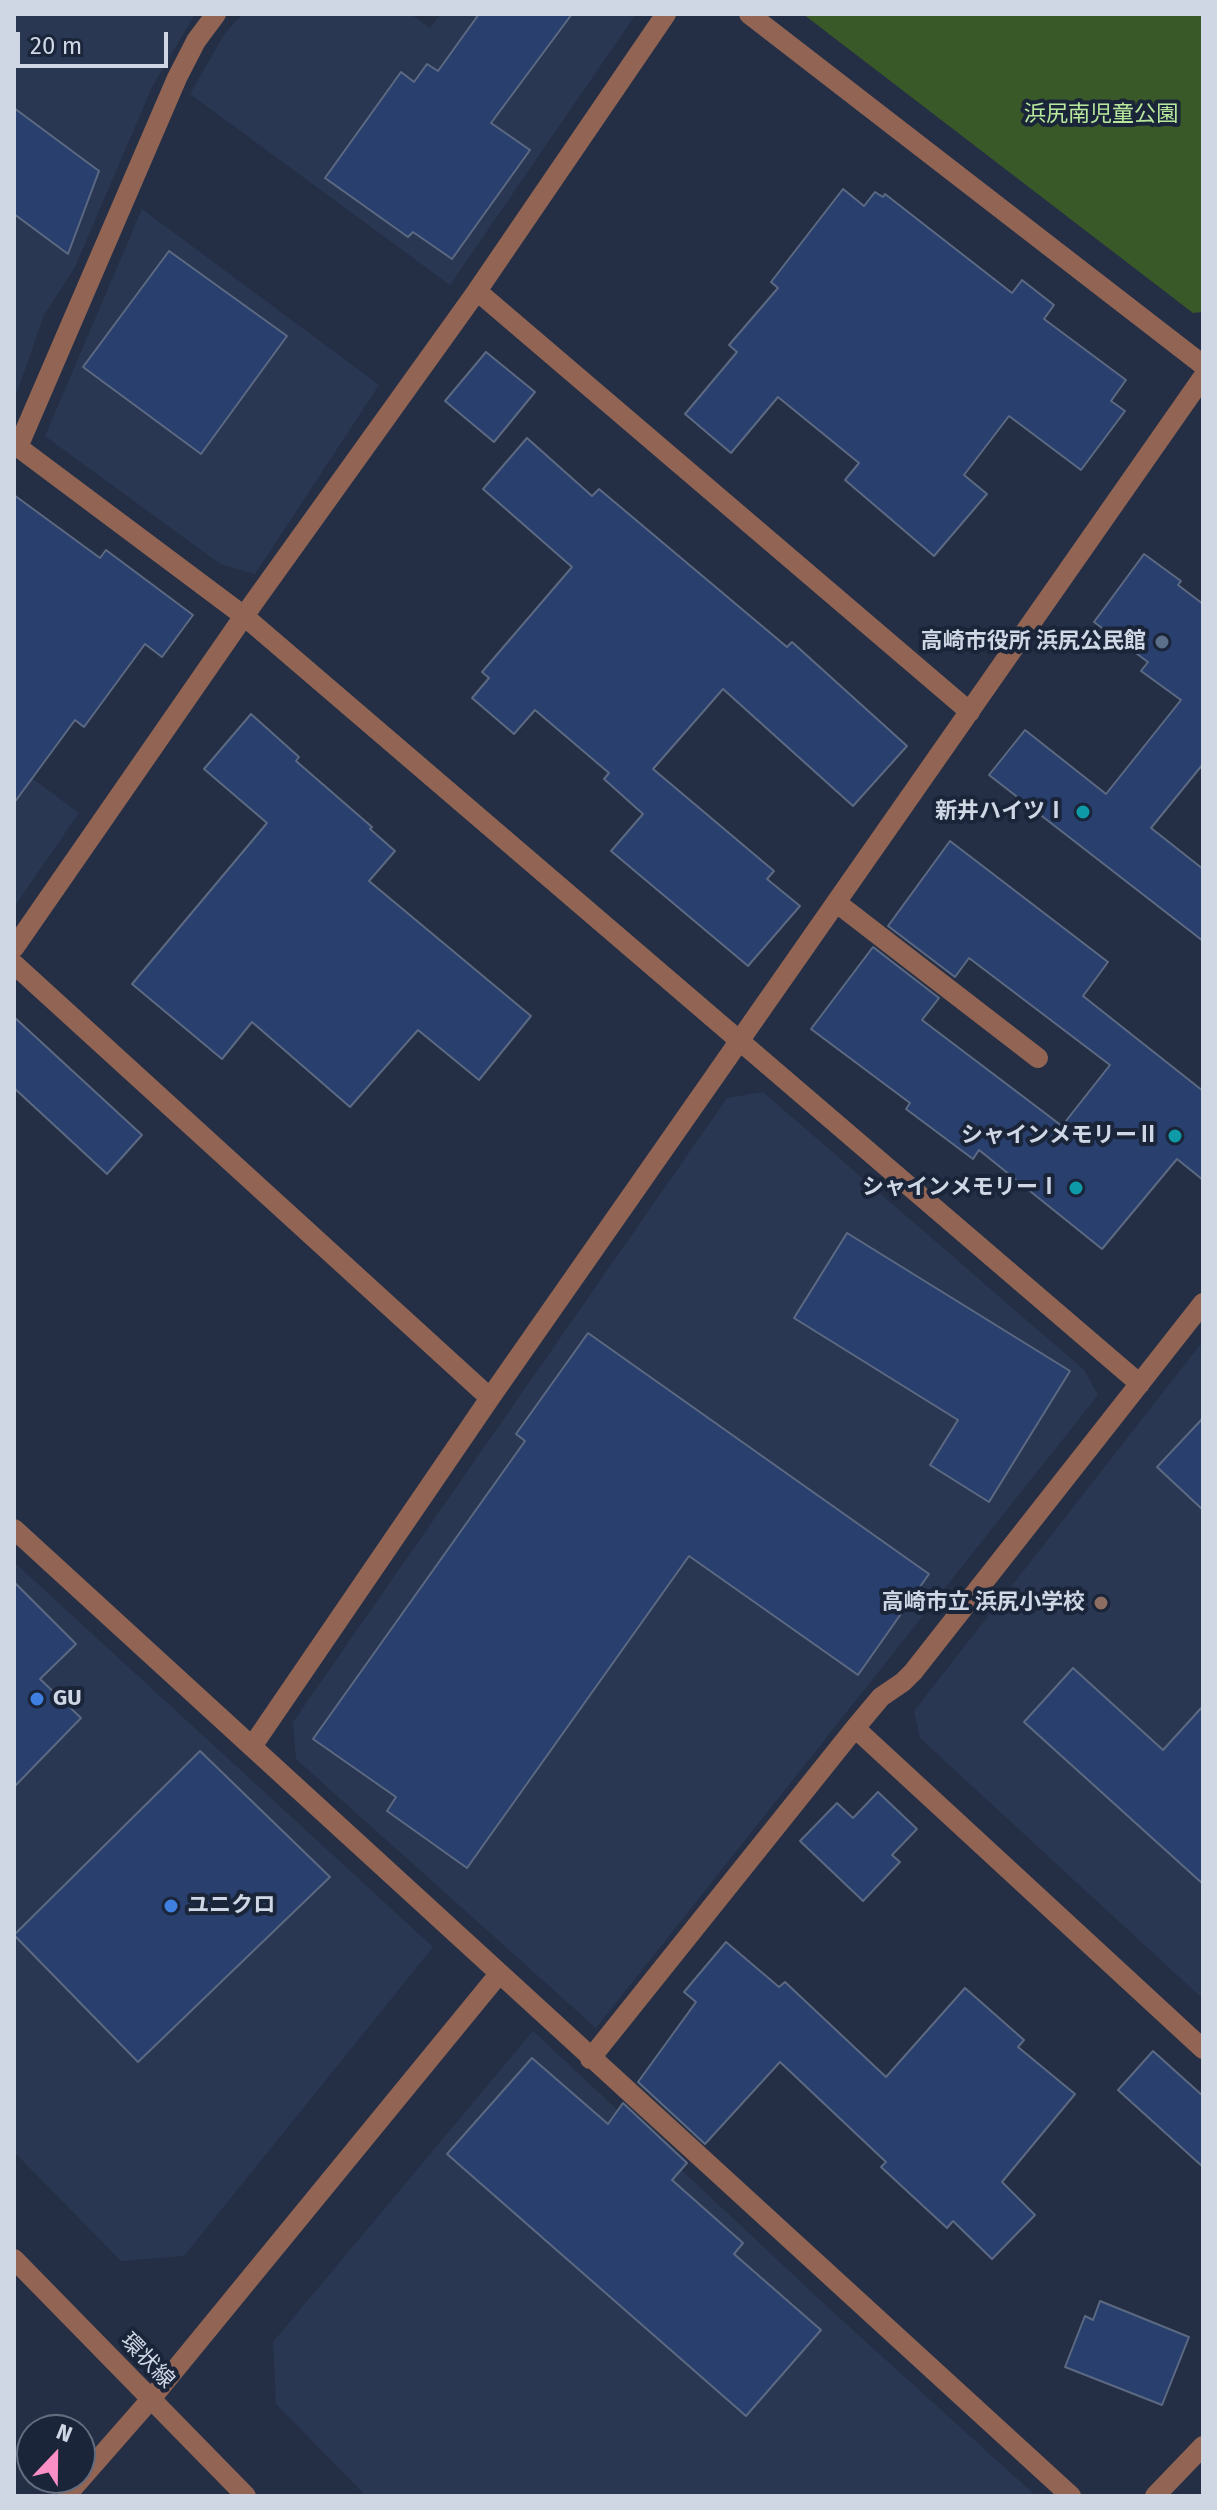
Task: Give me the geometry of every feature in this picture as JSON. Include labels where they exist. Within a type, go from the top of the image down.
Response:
[{"type":"street","points":[[216,14],[196,41],[177,78],[16,445],[244,616],[1140,1384]]},
{"type":"street","points":[[14,948],[244,616],[477,291],[666,14]]},
{"type":"street","points":[[749,14],[1203,365]]},
{"type":"street","points":[[477,291],[970,712]]},
{"type":"street","points":[[253,1745],[490,1398],[1203,377]]},
{"type":"street","points":[[837,903],[1038,1058]]},
{"type":"street","points":[[14,964],[490,1398]]},
{"type":"street","points":[[590,2059],[855,1728],[881,1697],[913,1672],[1203,1303]]},
{"type":"street","points":[[14,1529],[1071,2496]]},
{"type":"street","points":[[855,1728],[1203,2049]]},
{"type":"street","points":[[66,2496],[151,2399],[499,1974]]},
{"type":"street","name":"環状線","points":[[14,2259],[246,2496]]},
{"type":"street","points":[[1155,2496],[1203,2446]]},
{"type":"shaded area","points":[[14,14],[195,14],[153,85],[75,267],[44,315],[14,401]]},
{"type":"shaded area","points":[[243,14],[411,14],[430,28],[441,14],[636,14],[450,285],[190,94],[225,33]]},
{"type":"shaded area","points":[[142,209],[379,385],[255,574],[220,564],[45,436]]},
{"type":"shaded area","points":[[14,765],[79,813],[14,907]]},
{"type":"shaded area","points":[[763,1092],[1084,1370],[1098,1395],[596,2028],[296,1759],[293,1722],[727,1098]]},
{"type":"shaded area","name":"高崎市立 浜尻小学校","points":[[1203,1341],[1203,1999],[920,1738],[914,1711]]},
{"type":"shaded area","points":[[14,1562],[433,1947],[184,2256],[121,2261],[14,2152]]},
{"type":"shaded area","points":[[533,2031],[833,2312],[1036,2496],[366,2496],[276,2404],[273,2342]]},
{"type":"green space","name":"浜尻南児童公園","points":[[803,14],[1203,14],[1203,312],[1193,313]]},
{"type":"building","points":[[479,14],[572,14],[491,123],[530,150],[452,259],[413,232],[408,237],[325,178],[401,72],[414,82],[427,64],[438,71]]},
{"type":"building","points":[[14,108],[99,171],[68,254],[14,214]]},
{"type":"building","points":[[843,189],[864,206],[875,192],[883,197],[885,194],[1012,293],[1022,280],[1054,305],[1044,319],[1126,380],[1111,401],[1125,411],[1081,470],[1009,416],[964,475],[987,494],[934,556],[845,480],[859,463],[778,397],[731,453],[685,414],[737,352],[729,345],[778,288],[771,282]]},
{"type":"building","points":[[169,251],[287,336],[201,454],[83,367]]},
{"type":"building","points":[[486,352],[535,392],[494,442],[445,401]]},
{"type":"building","points":[[527,438],[592,496],[599,489],[787,647],[792,642],[907,746],[853,806],[723,689],[653,769],[774,871],[767,879],[800,906],[748,966],[611,851],[643,814],[604,779],[609,773],[535,710],[514,734],[472,698],[489,678],[482,672],[572,567],[483,489]]},
{"type":"building","points":[[14,495],[100,558],[106,550],[193,615],[162,657],[145,644],[84,727],[75,720],[14,803]]},
{"type":"building","points":[[1144,554],[1181,581],[1178,585],[1203,604],[1203,764],[1151,828],[1203,869],[1203,941],[989,775],[1025,730],[1106,794],[1181,700],[1141,671],[1148,662],[1094,622]]},
{"type":"building","points":[[251,714],[299,757],[296,761],[395,851],[369,881],[531,1016],[479,1080],[418,1030],[350,1107],[252,1022],[222,1059],[132,984],[267,823],[204,769]]},
{"type":"building","points":[[950,841],[1108,962],[1083,996],[1203,1091],[1203,1180],[1177,1159],[1102,1249],[979,1150],[973,1159],[906,1109],[910,1103],[811,1029],[873,947],[939,998],[922,1020],[1062,1126],[1110,1065],[969,958],[955,977],[888,926]]},
{"type":"building","points":[[14,1017],[142,1135],[107,1174],[14,1088]]},
{"type":"building","points":[[847,1233],[1070,1371],[989,1502],[930,1465],[958,1420],[794,1318]]},
{"type":"building","points":[[588,1333],[929,1574],[858,1675],[689,1556],[467,1868],[387,1811],[396,1797],[313,1739],[525,1441],[516,1434]]},
{"type":"building","points":[[1203,1418],[1203,1510],[1157,1467]]},
{"type":"building","name":"GU","points":[[14,1582],[76,1644],[40,1679],[81,1718],[14,1787]]},
{"type":"building","points":[[1073,1668],[1163,1750],[1203,1706],[1203,1884],[1024,1722]]},
{"type":"building","name":"ユニクロ","points":[[200,1751],[330,1877],[138,2062],[14,1935]]},
{"type":"building","points":[[878,1792],[917,1829],[892,1855],[900,1862],[863,1901],[800,1841],[837,1803],[853,1818]]},
{"type":"building","points":[[726,1942],[779,1987],[785,1982],[886,2077],[965,1988],[1024,2040],[1018,2047],[1075,2094],[1002,2182],[1035,2215],[992,2259],[953,2221],[947,2228],[881,2167],[886,2162],[780,2062],[705,2144],[638,2082],[696,2002],[684,1992]]},
{"type":"building","points":[[1153,2051],[1203,2096],[1203,2167],[1118,2090]]},
{"type":"building","points":[[532,2058],[608,2124],[623,2103],[687,2163],[672,2180],[743,2243],[734,2254],[821,2330],[746,2416],[447,2154]]},
{"type":"building","points":[[1100,2301],[1189,2337],[1162,2405],[1065,2367],[1085,2316],[1093,2320]]},
{"type":"place","name":"高崎市役所 浜尻公民館","points":[[1162,642]]},
{"type":"place","name":"新井ハイツⅠ","points":[[1083,812]]},
{"type":"place","name":"シャインメモリーⅡ","points":[[1175,1136]]},
{"type":"place","name":"シャインメモリーⅠ","points":[[1076,1188]]},
{"type":"place","name":"高崎市立 浜尻小学校","points":[[1101,1603]]},
{"type":"place","name":"GU","points":[[37,1699]]},
{"type":"place","name":"ユニクロ","points":[[171,1906]]}]
